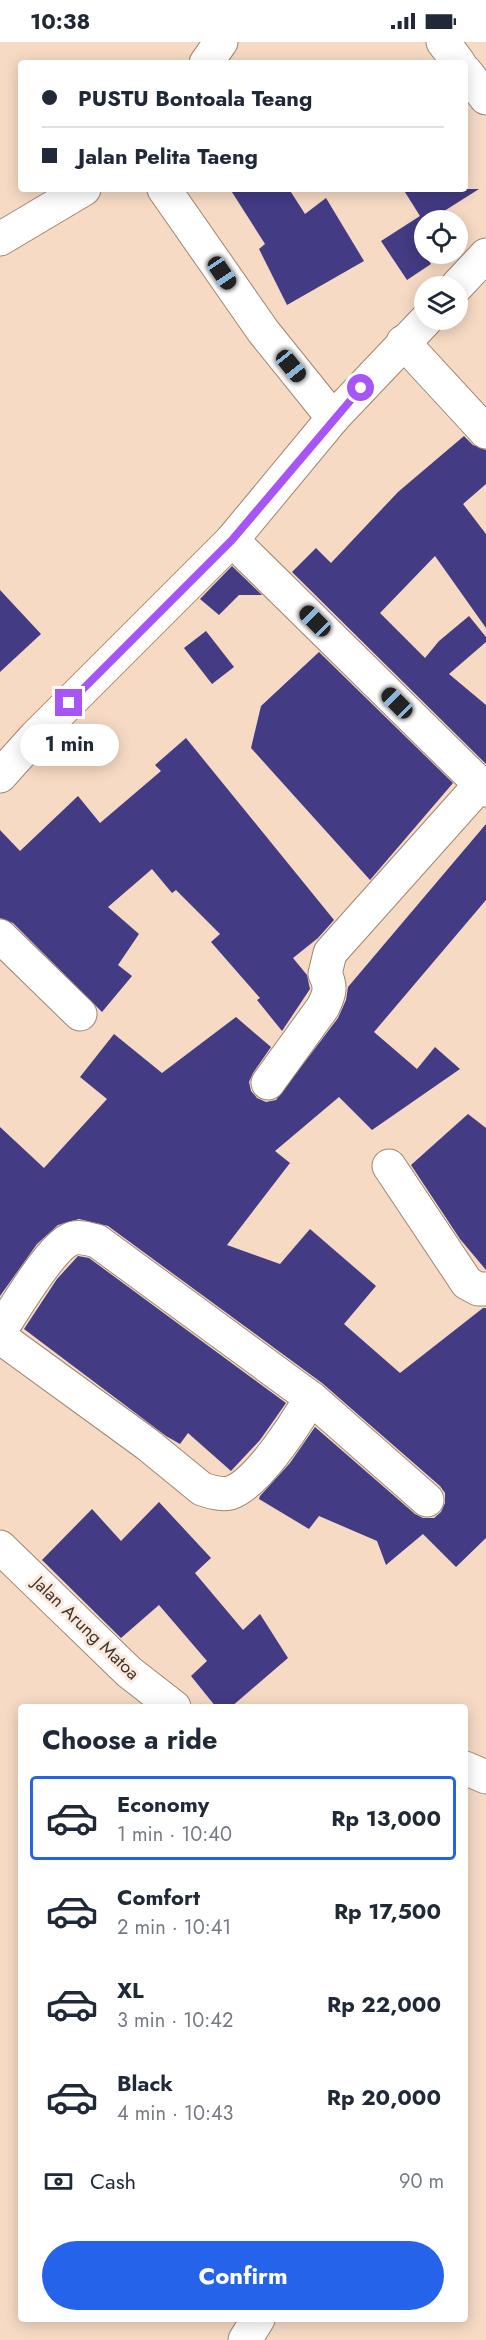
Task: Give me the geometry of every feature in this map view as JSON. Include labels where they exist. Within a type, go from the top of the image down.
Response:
[{"type":"street","points":[[208,60],[221,42]]},
{"type":"street","points":[[443,42],[457,60]]},
{"type":"street","points":[[468,75],[486,98]]},
{"type":"street","points":[[0,239],[79,192]]},
{"type":"street","points":[[166,192],[262,331],[333,418]]},
{"type":"street","points":[[466,276],[486,255]]},
{"type":"street","points":[[0,776],[35,737],[232,540],[333,418],[416,330]]},
{"type":"street","points":[[403,342],[486,432]]},
{"type":"street","points":[[232,540],[483,787],[330,953],[325,974],[330,983],[323,1007],[268,1083]]},
{"type":"street","points":[[0,936],[80,1014]]},
{"type":"street","points":[[388,1166],[468,1283],[478,1289],[486,1290]]},
{"type":"street","points":[[0,1331],[49,1260],[69,1240],[82,1237],[111,1250],[311,1398],[427,1500]]},
{"type":"street","points":[[0,1337],[147,1444],[202,1489],[213,1492],[233,1492],[244,1484],[286,1439],[311,1398]]},
{"type":"street","name":"Jalan Arung Matoa","points":[[0,1547],[129,1672],[170,1704]]},
{"type":"street","points":[[468,1769],[486,1776]]},
{"type":"street","points":[[245,2340],[256,2322]]},
{"type":"building","points":[[468,189],[479,189],[446,210],[416,210],[405,192],[468,192]]},
{"type":"building","points":[[232,192],[291,192],[305,214],[326,198],[364,261],[287,305],[259,249],[265,244]]},
{"type":"building","points":[[414,220],[414,264],[431,264],[407,280],[381,241]]},
{"type":"building","points":[[464,436],[473,445],[486,450],[486,484],[463,504],[486,534],[486,628],[435,556],[380,613],[425,658],[439,641],[469,616],[486,637],[486,642],[449,674],[486,705],[486,764],[292,572],[316,548],[331,563],[398,492]]},
{"type":"building","points":[[232,566],[262,595],[239,595],[219,615],[200,599]]},
{"type":"building","points":[[0,590],[41,634],[0,672]]},
{"type":"building","points":[[206,631],[234,667],[212,684],[184,648]]},
{"type":"building","points":[[319,652],[453,783],[370,880],[251,748],[261,706]]},
{"type":"building","points":[[186,738],[334,920],[318,938],[293,958],[307,975],[310,989],[282,1031],[257,1000],[260,998],[211,942],[220,934],[176,890],[172,893],[152,869],[108,907],[139,934],[118,965],[132,976],[102,1012],[13,923],[0,918],[0,830],[20,851],[78,796],[100,823],[161,771],[155,765]]},
{"type":"building","points":[[486,824],[486,900],[374,1032],[417,1069],[435,1047],[460,1069],[372,1130],[339,1097],[275,1151],[290,1163],[227,1245],[280,1264],[310,1229],[376,1286],[344,1324],[400,1373],[483,1308],[486,1308],[486,1538],[456,1567],[423,1534],[386,1565],[377,1541],[319,1516],[309,1529],[259,1499],[260,1496],[290,1463],[315,1427],[415,1514],[423,1518],[434,1518],[441,1512],[445,1503],[445,1493],[440,1486],[322,1383],[108,1226],[79,1219],[58,1225],[37,1244],[0,1296],[0,1127],[44,1168],[107,1099],[80,1077],[114,1034],[162,1073],[236,1017],[271,1047],[253,1073],[249,1082],[251,1091],[257,1098],[266,1102],[276,1100],[338,1018],[346,1000],[348,987]]},
{"type":"building","points":[[468,1114],[486,1128],[486,1270],[460,1239],[411,1165]]},
{"type":"building","points":[[78,1256],[89,1258],[286,1403],[260,1440],[231,1471],[188,1433],[180,1444],[166,1436],[24,1329],[57,1279]]},
{"type":"building","points":[[159,1502],[211,1558],[195,1573],[243,1630],[260,1614],[288,1658],[234,1704],[214,1704],[191,1676],[207,1661],[159,1605],[121,1638],[42,1560],[92,1509],[121,1541]]},
{"type":"route","points":[[69,703],[232,540],[333,418],[361,388]]}]
